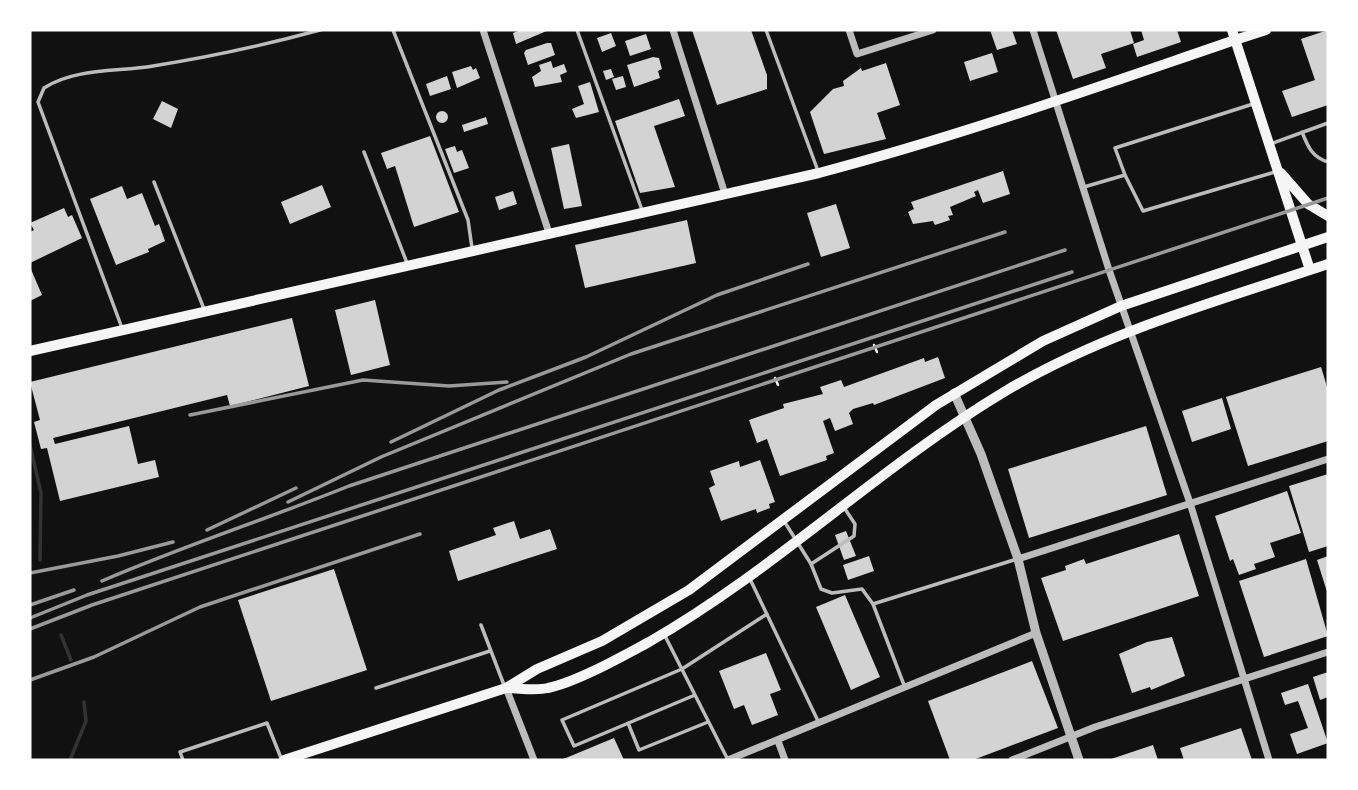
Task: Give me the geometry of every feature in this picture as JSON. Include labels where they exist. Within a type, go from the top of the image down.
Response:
[{"type":"main road","points":[[30,352],[819,173],[1058,101],[1233,35],[1266,30]]},
{"type":"main road","points":[[1233,35],[1310,270]]},
{"type":"main road","points":[[1276,168],[1308,204],[1328,216]]},
{"type":"main road","points":[[283,760],[506,688],[537,668],[602,641],[689,590],[954,393],[1043,341],[1121,306],[1328,237]]},
{"type":"main road","points":[[506,688],[548,689],[663,634],[750,579],[965,417],[1044,370],[1129,330],[1328,264]]},
{"type":"street","points":[[483,30],[549,233]]},
{"type":"street","points":[[673,30],[725,194]]},
{"type":"street","points":[[849,30],[857,54],[933,30]]},
{"type":"street","points":[[1033,30],[1058,101],[1121,306],[1190,503],[1269,760]]},
{"type":"street","points":[[954,393],[1017,559],[1036,633],[1079,760]]},
{"type":"street","points":[[1017,559],[1328,459]]},
{"type":"street","points":[[728,760],[778,741],[904,685],[1036,633]]},
{"type":"street","points":[[1012,760],[1071,736],[1328,652]]},
{"type":"street","points":[[506,688],[534,760]]},
{"type":"street","points":[[778,741],[785,760]]},
{"type":"lane","points":[[122,329],[38,102],[44,88],[69,76],[242,50],[320,30]]},
{"type":"lane","points":[[393,30],[468,220],[473,251]]},
{"type":"lane","points":[[577,30],[643,212]]},
{"type":"lane","points":[[766,30],[819,173]]},
{"type":"lane","points":[[1255,103],[1115,148],[1143,211],[1276,168]]},
{"type":"lane","points":[[1268,144],[1328,123]]},
{"type":"lane","points":[[1303,132],[1310,151],[1319,159],[1328,162]]},
{"type":"lane","points":[[364,152],[407,265]]},
{"type":"lane","points":[[1084,187],[1125,174]]},
{"type":"lane","points":[[154,182],[204,311]]},
{"type":"lane","points":[[811,564],[854,536],[855,524],[843,507]]},
{"type":"lane","points":[[783,519],[798,541],[824,591],[862,589],[873,604],[904,685]]},
{"type":"lane","points":[[873,604],[1017,559]]},
{"type":"lane","points":[[750,579],[818,723]]},
{"type":"lane","points":[[695,695],[574,746],[562,720],[682,670],[767,614]]},
{"type":"lane","points":[[481,625],[506,688]]},
{"type":"lane","points":[[663,634],[728,760]]},
{"type":"lane","points":[[376,688],[490,650]]},
{"type":"lane","points":[[628,723],[639,750],[709,722]]},
{"type":"lane","points":[[183,760],[180,752],[267,723],[283,760]]},
{"type":"path","points":[[874,345],[877,352]]},
{"type":"path","points":[[775,378],[778,385]]},
{"type":"building","points":[[520,30],[549,30],[516,44],[513,33]]},
{"type":"building","points":[[692,30],[751,30],[767,75],[767,89],[717,105]]},
{"type":"building","points":[[990,30],[1012,30],[1017,44],[997,50]]},
{"type":"building","points":[[1056,30],[1130,30],[1134,43],[1101,54],[1106,68],[1073,79]]},
{"type":"building","points":[[1141,30],[1177,30],[1181,42],[1137,57],[1133,44],[1144,40]]},
{"type":"building","points":[[1328,30],[1328,105],[1292,117],[1282,91],[1315,80],[1301,39]]},
{"type":"building","points":[[611,33],[616,46],[602,52],[597,38]]},
{"type":"building","points":[[646,34],[651,49],[630,56],[625,41]]},
{"type":"building","points":[[551,43],[555,55],[528,65],[524,53],[526,50]]},
{"type":"building","points":[[992,53],[998,72],[970,81],[964,62]]},
{"type":"building","points":[[653,57],[659,58],[662,69],[658,71],[660,78],[634,87],[627,65]]},
{"type":"building","points":[[551,61],[553,68],[564,64],[567,72],[560,75],[562,82],[535,87],[532,77],[541,71],[539,65]]},
{"type":"building","points":[[886,63],[900,105],[877,113],[886,139],[824,154],[810,112],[833,89],[844,86],[843,81],[861,68],[862,71]]},
{"type":"building","points":[[471,66],[473,70],[476,68],[480,78],[457,88],[452,72]]},
{"type":"building","points":[[611,69],[614,77],[606,80],[603,71]]},
{"type":"building","points":[[447,76],[451,89],[430,96],[426,84]]},
{"type":"building","points":[[623,76],[626,87],[616,90],[612,79]]},
{"type":"building","points":[[590,82],[599,112],[576,118],[572,109],[584,104],[578,86]]},
{"type":"building","points":[[679,99],[685,116],[654,126],[675,187],[640,193],[615,121]]},
{"type":"building","points":[[162,101],[178,109],[171,128],[153,119]]},
{"type":"building","points":[[437,112],[447,112],[447,122],[437,122]]},
{"type":"building","points":[[486,117],[488,124],[464,132],[462,125]]},
{"type":"building","points":[[430,136],[459,212],[414,227],[395,166],[387,169],[381,153]]},
{"type":"building","points":[[569,144],[582,206],[564,209],[551,148]]},
{"type":"building","points":[[455,146],[457,152],[462,150],[469,168],[454,173],[445,149]]},
{"type":"building","points":[[1003,171],[1010,194],[983,203],[978,190],[974,192],[976,196],[950,207],[953,215],[948,216],[950,220],[935,225],[933,221],[913,224],[908,212],[914,209],[911,202]]},
{"type":"building","points":[[322,185],[331,207],[290,224],[281,202]]},
{"type":"building","points":[[122,186],[127,199],[142,193],[155,226],[159,224],[165,241],[148,249],[149,252],[116,265],[90,199]]},
{"type":"building","points":[[513,191],[517,204],[499,210],[495,197]]},
{"type":"building","points":[[836,204],[850,248],[821,257],[807,213]]},
{"type":"building","points":[[64,208],[68,217],[72,215],[82,238],[30,263],[30,232],[34,230],[30,223]]},
{"type":"building","points":[[687,220],[696,263],[585,288],[575,245]]},
{"type":"building","points":[[30,267],[42,295],[30,301]]},
{"type":"building","points":[[375,300],[390,365],[351,375],[335,310]]},
{"type":"building","points":[[292,318],[309,386],[230,406],[227,395],[53,438],[55,444],[129,426],[138,464],[155,460],[159,477],[60,501],[47,448],[41,449],[34,422],[40,420],[30,382]]},
{"type":"building","points":[[938,357],[945,378],[874,405],[873,403],[853,409],[849,413],[853,424],[835,431],[830,418],[823,421],[834,453],[826,456],[827,460],[780,476],[767,439],[757,443],[749,420],[784,408],[783,404],[823,394],[820,387],[841,380],[844,387],[924,358],[925,362]]},
{"type":"building","points":[[1321,367],[1328,390],[1328,441],[1248,466],[1226,397]]},
{"type":"building","points":[[1222,398],[1231,429],[1192,442],[1182,411]]},
{"type":"building","points":[[1146,426],[1167,495],[1029,538],[1008,469]]},
{"type":"building","points":[[760,460],[775,502],[769,504],[770,508],[757,513],[756,509],[721,521],[709,488],[715,485],[710,471],[739,461],[740,467]]},
{"type":"building","points":[[1328,474],[1328,546],[1309,552],[1289,486]]},
{"type":"building","points":[[1287,491],[1301,533],[1270,543],[1275,557],[1254,564],[1256,569],[1239,575],[1233,559],[1230,561],[1215,516]]},
{"type":"building","points":[[514,521],[520,539],[550,529],[557,549],[458,581],[449,551],[496,535],[493,528]]},
{"type":"building","points":[[846,531],[856,556],[844,560],[835,535]]},
{"type":"building","points":[[1179,534],[1199,596],[1063,641],[1041,578],[1066,570],[1065,566],[1084,559],[1086,564]]},
{"type":"building","points":[[869,556],[874,571],[848,580],[843,565]]},
{"type":"building","points":[[1328,556],[1328,595],[1317,560]]},
{"type":"building","points":[[1306,559],[1328,636],[1264,657],[1239,581]]},
{"type":"building","points":[[334,569],[367,670],[271,701],[238,600]]},
{"type":"building","points":[[845,595],[880,677],[851,690],[816,607]]},
{"type":"building","points":[[1172,637],[1185,676],[1151,690],[1150,687],[1132,693],[1119,654],[1147,642]]},
{"type":"building","points":[[766,653],[781,690],[770,694],[778,715],[752,725],[744,705],[734,709],[719,671]]},
{"type":"building","points":[[1032,661],[1058,728],[973,760],[950,760],[928,701]]},
{"type":"building","points":[[1328,672],[1328,697],[1320,700],[1313,677]]},
{"type":"building","points":[[1308,684],[1328,743],[1297,754],[1290,734],[1308,728],[1298,701],[1285,705],[1281,693]]},
{"type":"building","points":[[1241,728],[1252,760],[1184,760],[1180,748]]},
{"type":"building","points":[[614,738],[624,760],[561,760]]},
{"type":"building","points":[[1153,745],[1158,760],[1108,760]]},
{"type":"waterway","points":[[30,445],[41,493],[40,560]]},
{"type":"waterway","points":[[61,635],[71,660]]},
{"type":"waterway","points":[[70,760],[86,721],[84,702]]},
{"type":"railway","points":[[30,629],[92,605],[1328,198]]},
{"type":"railway","points":[[288,502],[381,457],[631,354],[1005,232]]},
{"type":"railway","points":[[102,581],[349,486],[1065,250]]},
{"type":"railway","points":[[391,442],[499,390],[586,357],[717,295],[808,264]]},
{"type":"railway","points":[[30,618],[87,595],[1072,272]]},
{"type":"railway","points":[[190,415],[363,380],[449,386],[507,382]]},
{"type":"railway","points":[[207,530],[296,488]]},
{"type":"railway","points":[[30,680],[94,657],[200,607],[420,534]]},
{"type":"railway","points":[[30,573],[173,542]]},
{"type":"railway","points":[[30,605],[74,590]]}]
